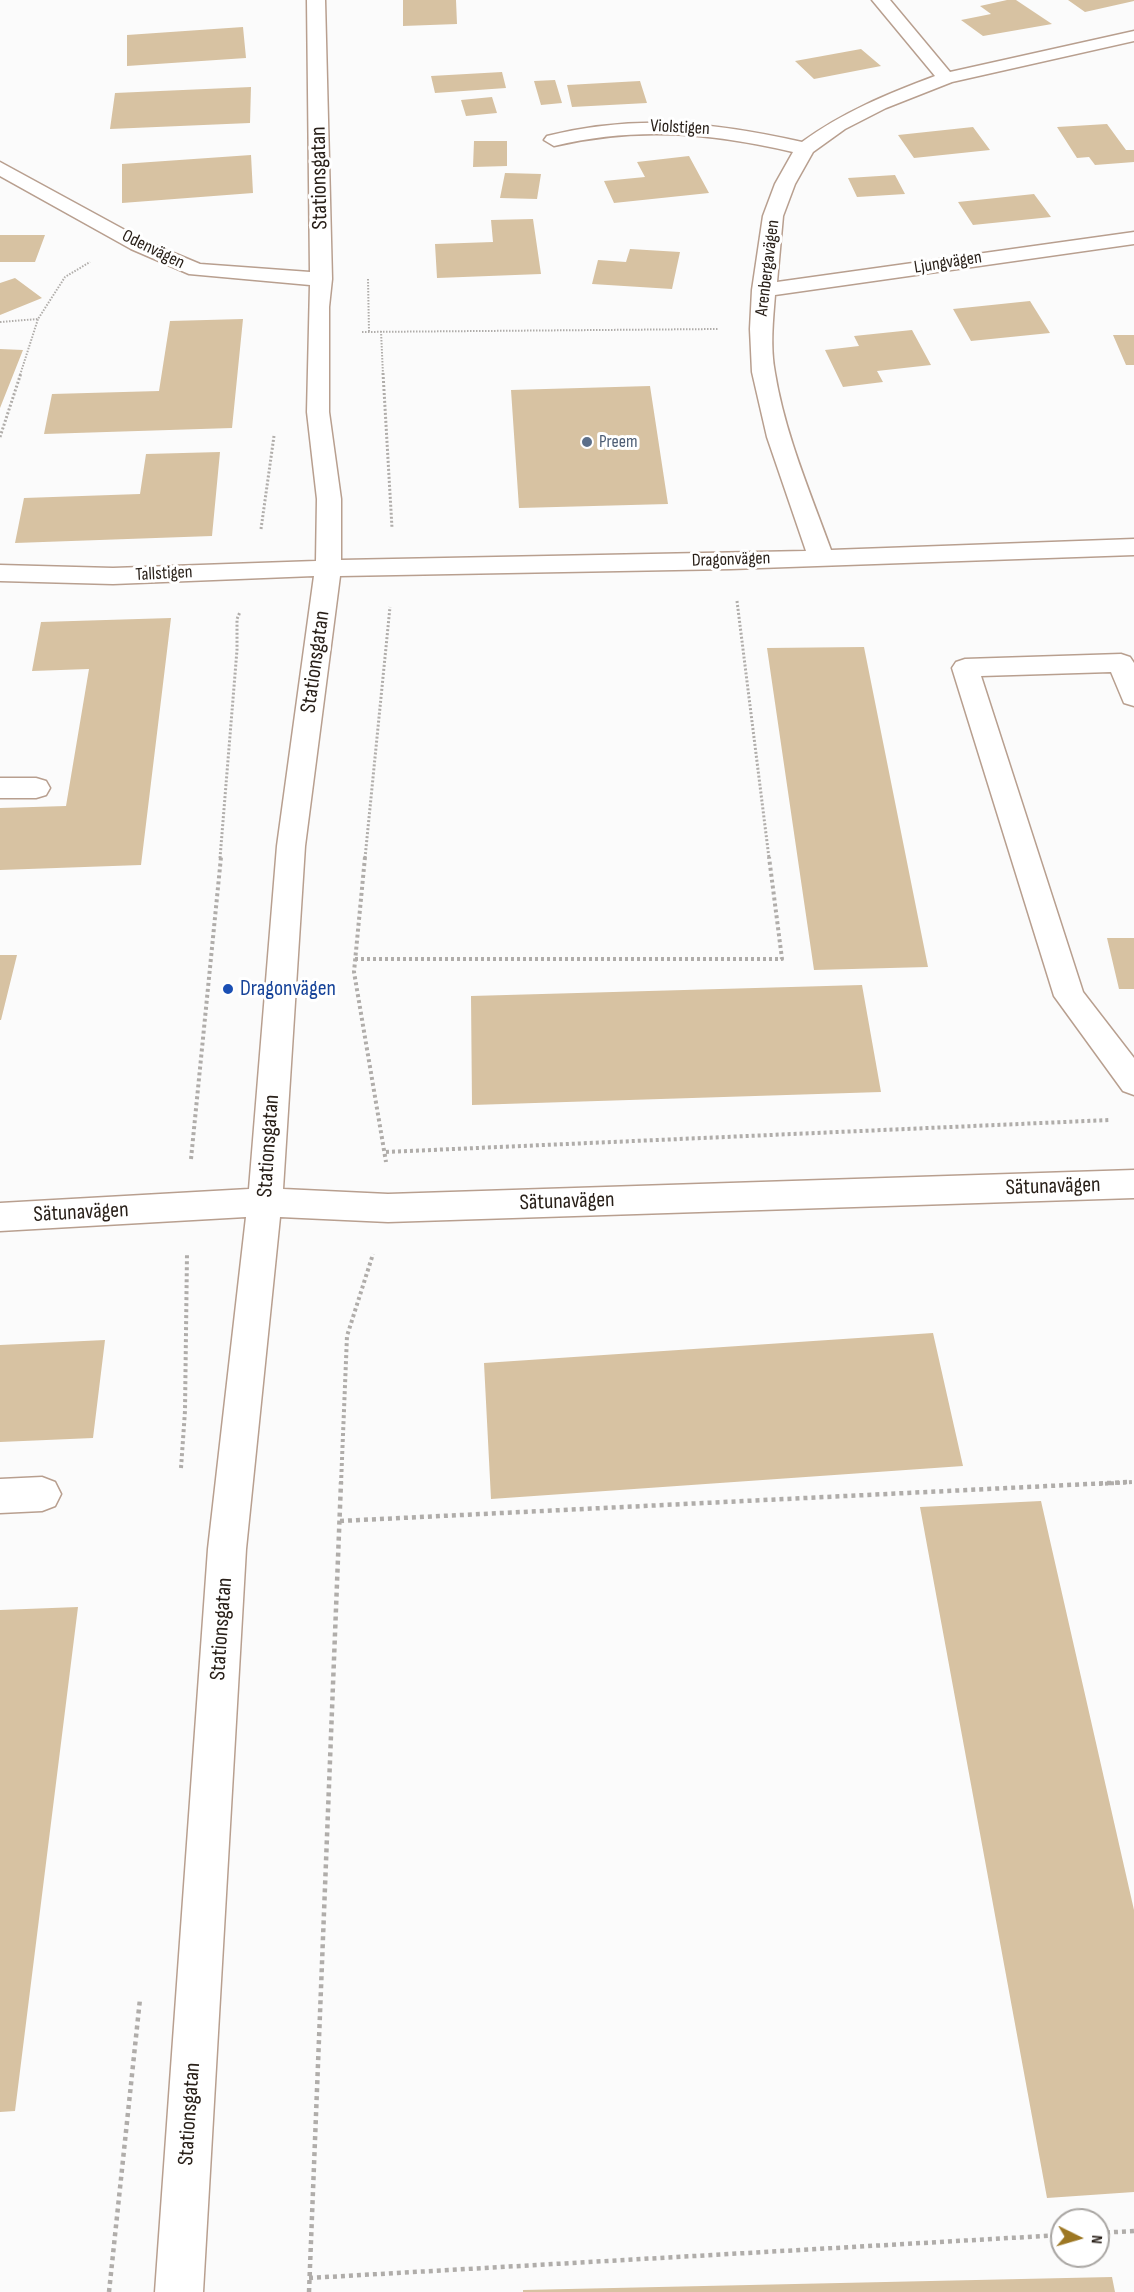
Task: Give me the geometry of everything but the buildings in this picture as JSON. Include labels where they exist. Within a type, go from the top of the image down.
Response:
[{"type":"street","name":"Stationsgatan","points":[[179,2292],[227,1549],[265,1202],[291,846],[328,569],[329,499],[318,412],[321,279],[316,0]]},
{"type":"street","points":[[881,0],[946,78]]},
{"type":"street","name":"Arenbergavägen","points":[[821,557],[779,437],[763,372],[760,329],[773,216],[786,184],[805,149],[838,125],[879,104],[946,78],[1134,36]]},
{"type":"street","name":"Violstigen","points":[[554,140],[580,133],[657,124],[728,131],[805,149]]},
{"type":"street","name":"Odenvägen","points":[[0,168],[130,240],[196,270],[321,279]]},
{"type":"street","name":"Ljungvägen","points":[[763,290],[1062,246],[1134,238]]},
{"type":"street","name":"Dragonvägen","points":[[328,569],[731,561],[1134,547]]},
{"type":"street","name":"Tallstigen","points":[[0,573],[113,576],[328,569]]},
{"type":"street","points":[[1134,697],[1121,663],[964,669],[1070,996],[1134,1082]]},
{"type":"street","points":[[0,788],[36,788]]},
{"type":"street","name":"Sätunavägen","points":[[0,1217],[265,1202],[387,1208],[1134,1185]]},
{"type":"street","points":[[0,1496],[42,1494]]},
{"type":"path","points":[[0,437],[38,320],[65,276],[130,240]]},
{"type":"path","points":[[0,322],[38,320]]},
{"type":"path","points":[[319,334],[381,331],[760,329]]},
{"type":"path","points":[[309,2292],[347,1336],[387,1208],[386,1152],[354,972],[394,566],[381,331]]},
{"type":"path","points":[[181,1469],[185,1411],[186,1258],[190,1171],[225,811],[237,651],[237,619],[255,570],[275,427]]},
{"type":"path","points":[[355,959],[782,959],[731,561]]},
{"type":"path","points":[[386,1152],[1110,1120]]},
{"type":"path","points":[[340,1521],[1134,1482]]},
{"type":"path","points":[[109,2292],[141,1987]]},
{"type":"path","points":[[1110,2232],[1134,2231]]},
{"type":"path","points":[[309,2278],[1050,2236]]},
{"type":"place","name":"Preem","points":[[587,442]]},
{"type":"place","name":"Dragonvägen","points":[[228,989]]}]
